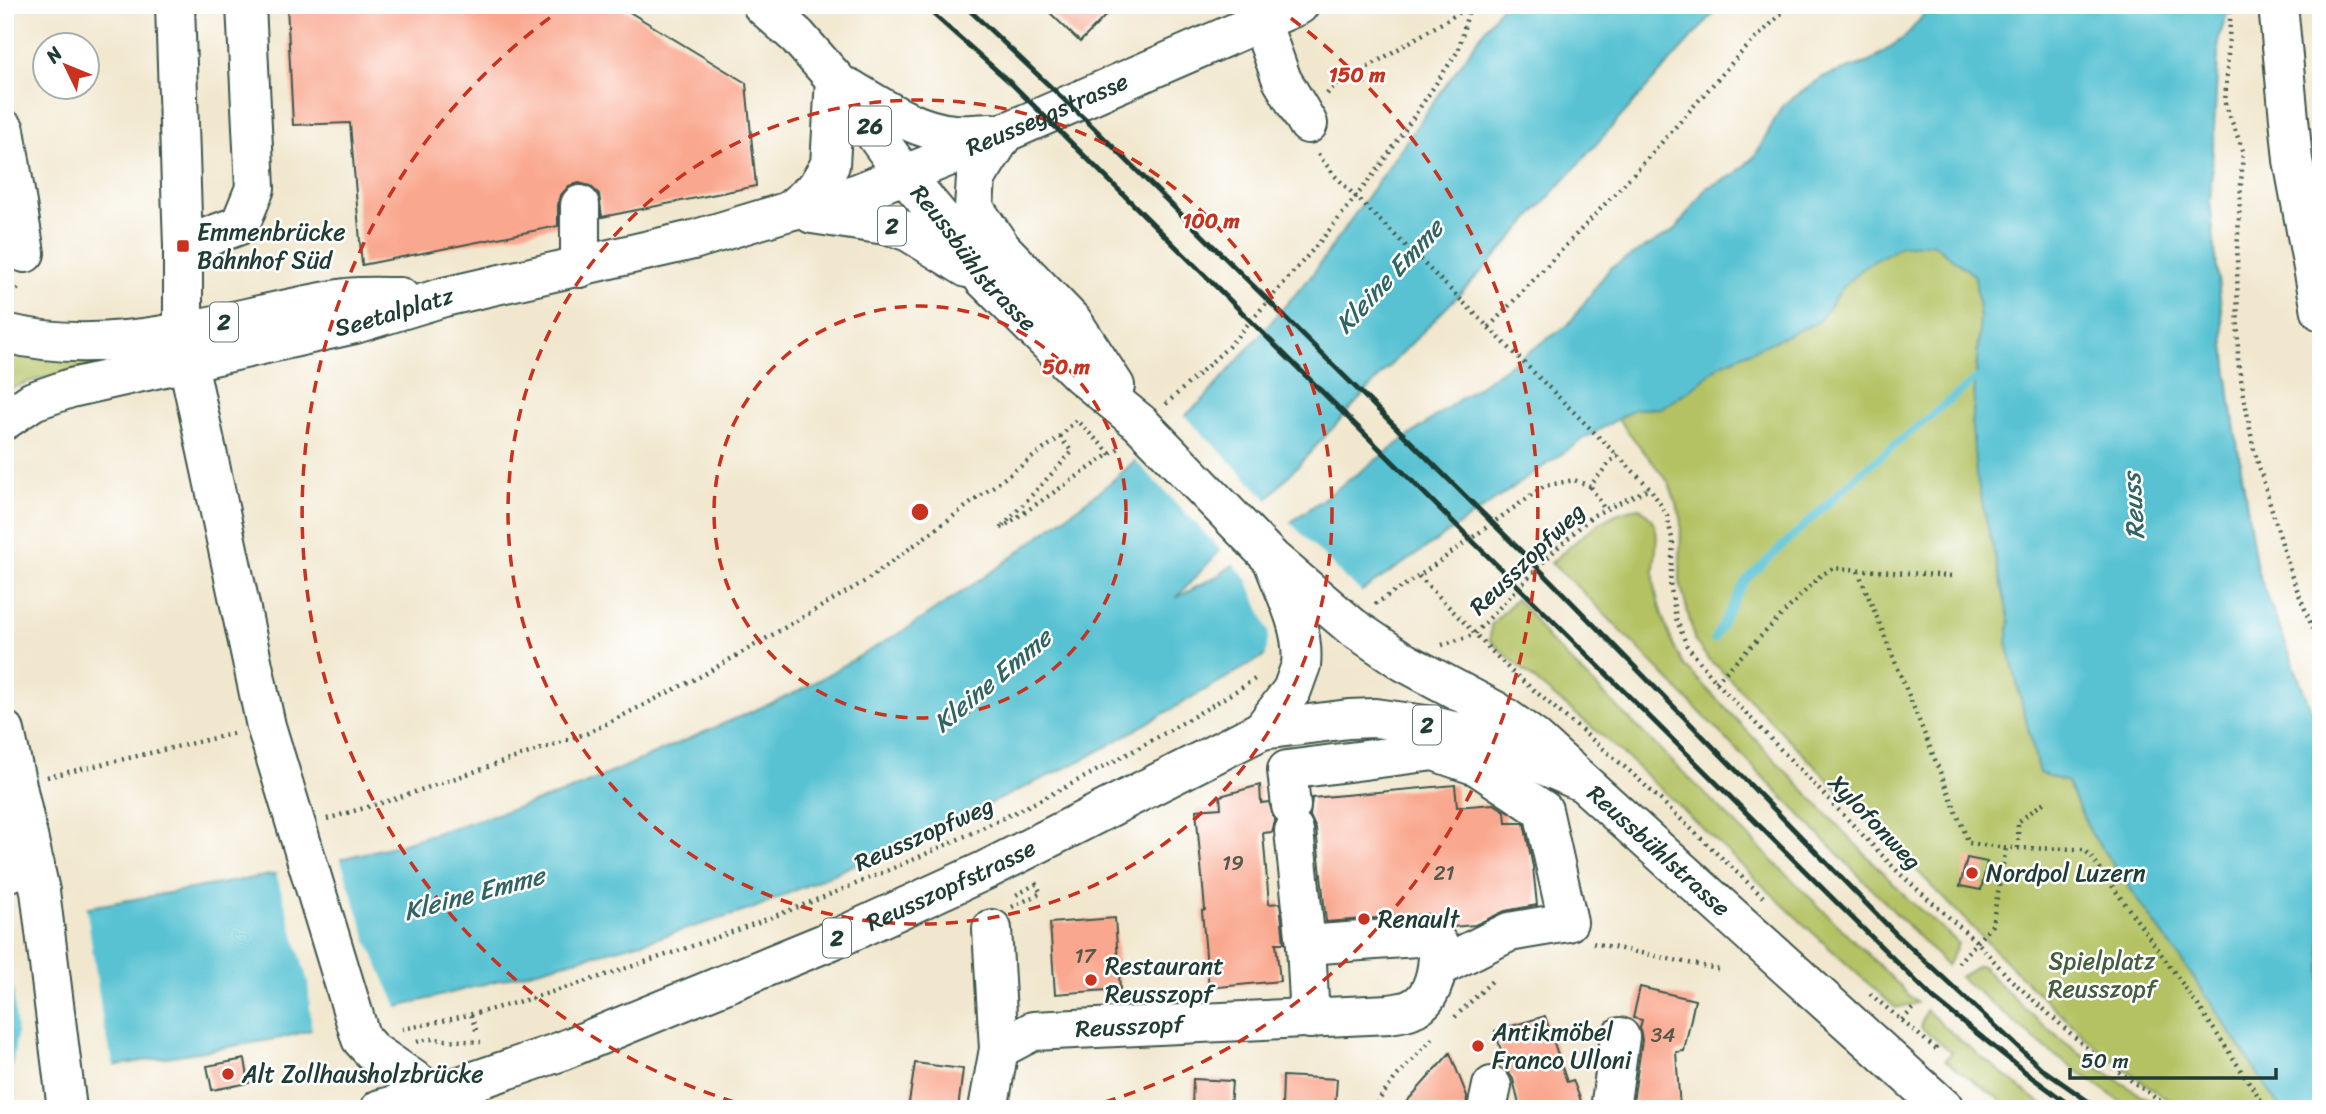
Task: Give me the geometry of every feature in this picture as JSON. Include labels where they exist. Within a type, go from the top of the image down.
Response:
[{"type":"main road","points":[[175,5],[185,347],[266,726],[361,1039],[372,1051],[446,1102]]},
{"type":"main road","points":[[183,246],[240,225],[255,188],[246,5]]},
{"type":"main road","name":"26","points":[[762,5],[797,36],[835,79],[904,173]]},
{"type":"main road","name":"Reusseggstrasse","points":[[789,211],[858,193],[1300,5]]},
{"type":"main road","points":[[2278,5],[2293,160],[2321,311]]},
{"type":"main road","points":[[1261,22],[1282,80],[1308,124]]},
{"type":"main road","points":[[789,211],[816,188],[830,165],[835,79],[890,112],[925,128],[953,134],[1005,132]]},
{"type":"main road","points":[[5,130],[22,271]]},
{"type":"main road","points":[[1005,132],[976,178],[974,208],[1002,249],[1073,322],[1141,425]]},
{"type":"main road","name":"Reussbühlstrasse","points":[[904,173],[948,227],[983,278],[1081,375],[1141,425]]},
{"type":"main road","points":[[580,205],[580,268]]},
{"type":"main road","name":"2","points":[[789,211],[892,226],[917,237],[983,278]]},
{"type":"main road","name":"Seetalplatz","points":[[185,347],[350,298],[444,297],[693,240],[789,211]]},
{"type":"main road","name":"2","points":[[5,333],[31,340],[71,344],[185,347]]},
{"type":"main road","points":[[5,420],[21,407],[46,395],[185,347]]},
{"type":"main road","name":"2","points":[[1141,425],[1272,559],[1362,615]]},
{"type":"main road","name":"Reusszopfstrasse","points":[[1262,730],[1292,690],[1303,652],[1299,633],[1272,559]]},
{"type":"main road","name":"Reussbühlstrasse","points":[[1362,615],[1404,662],[1511,720],[1945,1109]]},
{"type":"main road","name":"Reusszopfstrasse","points":[[446,1102],[559,1052],[842,936],[986,870],[1262,730],[1375,718],[1433,726],[1480,738],[1582,782]]},
{"type":"main road","points":[[5,731],[18,784],[27,879],[67,1106]]},
{"type":"main road","points":[[1306,945],[1430,936],[1438,944],[1438,967],[1509,932],[1568,922],[1543,810],[1477,766],[1434,751],[1287,770],[1306,945],[1311,1019]]},
{"type":"main road","points":[[988,1109],[999,1049],[1002,918]]},
{"type":"main road","name":"Reusszopf","points":[[999,1049],[1033,1031],[1389,1014],[1414,1009],[1428,994],[1438,967]]},
{"type":"main road","points":[[1610,1109],[1620,1037]]},
{"type":"main road","name":"2","points":[[380,1109],[446,1102]]},
{"type":"path","points":[[1489,327],[1640,167],[1738,56],[1790,5]]},
{"type":"path","points":[[2231,5],[2225,103],[2243,151],[2237,251],[2238,362],[2253,446],[2292,577],[2321,649]]},
{"type":"path","points":[[1470,7],[1331,89],[1314,108],[1308,124],[1312,144],[1335,176],[1650,488]]},
{"type":"path","points":[[1060,437],[1072,452],[1000,529],[1111,454],[1228,347],[1323,238],[1381,165],[1458,51],[1470,7]]},
{"type":"path","points":[[5,297],[22,271]]},
{"type":"path","points":[[300,840],[391,800],[588,733],[703,675],[867,580],[1060,437],[1076,420],[1111,454]]},
{"type":"path","name":"Reusszopfweg","points":[[1590,486],[1617,454]]},
{"type":"path","name":"Reusszopfweg","points":[[1362,615],[1544,486],[1574,480],[1590,486],[1605,509]]},
{"type":"path","name":"Reusszopfweg","points":[[1440,646],[1473,635],[1554,551],[1592,516],[1650,488]]},
{"type":"path","name":"Xylofonweg","points":[[1650,488],[1667,515],[1673,543],[1670,583],[1676,618],[1687,646],[1716,682],[1900,874],[1978,943],[2010,979],[2089,1050],[2158,1100],[2182,1109]]},
{"type":"path","points":[[1716,682],[1820,576],[1833,568],[1858,572],[1952,576]]},
{"type":"path","points":[[1858,572],[1969,843],[2006,848],[2083,849],[2090,855],[2197,1004],[2267,1109]]},
{"type":"path","name":"Reusszopfweg","points":[[1419,576],[1473,635]]},
{"type":"path","points":[[1473,635],[1511,671],[1633,774],[1769,902]]},
{"type":"path","name":"Reusszopfweg","points":[[402,1029],[471,1015],[575,985],[738,930],[867,880],[983,828],[1077,781],[1201,713],[1259,677]]},
{"type":"path","points":[[18,784],[266,726]]},
{"type":"path","points":[[2018,848],[2018,822],[2047,800]]},
{"type":"path","points":[[1958,963],[1992,925],[2006,848]]},
{"type":"path","points":[[1002,918],[1041,892],[1036,884],[1016,895]]},
{"type":"path","points":[[1584,941],[1722,970]]},
{"type":"path","points":[[1371,1109],[1417,1053],[1500,973]]},
{"type":"path","points":[[1865,990],[1936,1049],[1936,1054]]},
{"type":"path","points":[[1902,1020],[1916,1006]]},
{"type":"path","points":[[471,1015],[477,1033]]},
{"type":"green space","name":"Spielplatz Reusszopf","points":[[1932,243],[1975,276],[1980,319],[1972,429],[2010,623],[2007,642],[2039,773],[2067,782],[2091,833],[2207,997],[2281,1109],[2189,1109],[2162,1096],[2096,1047],[2020,976],[1708,659],[1695,641],[1680,582],[1681,517],[1669,483],[1618,419],[1635,409],[1661,408],[1691,389],[1721,364],[1818,322],[1843,287],[1865,266],[1901,246]]},
{"type":"green space","points":[[5,345],[137,357],[31,381],[5,391]]},
{"type":"green space","points":[[1640,508],[1654,523],[1657,540],[1654,568],[1657,599],[1684,665],[1909,900],[1954,939],[1958,944],[1947,966],[1582,591],[1551,563],[1603,521],[1627,510]]},
{"type":"green space","points":[[1516,599],[1547,638],[1917,1003],[1896,1008],[1635,765],[1490,640],[1491,625]]},
{"type":"green space","points":[[1982,966],[2023,1007],[2067,1044],[2164,1109],[2131,1109],[2050,1052],[1960,977]]},
{"type":"green space","points":[[1926,1010],[2048,1109],[2013,1109],[1945,1060],[1952,1052],[1920,1027]]},
{"type":"water","points":[[1502,5],[1721,5],[1488,265],[1399,356],[1176,598],[1219,575],[1454,403],[1568,325],[1610,268],[1675,230],[1706,188],[1734,175],[1755,156],[1782,106],[1823,77],[1869,62],[1906,36],[1932,5],[2230,5],[2219,38],[2210,201],[2231,404],[2257,570],[2311,709],[2321,721],[2321,1109],[2281,1109],[2207,997],[2091,833],[2067,782],[2039,773],[2007,642],[2010,623],[1976,475],[1972,429],[1980,319],[1975,276],[1932,243],[1901,246],[1865,266],[1843,287],[1818,322],[1721,364],[1691,389],[1661,408],[1635,409],[1582,440],[1261,658],[1086,758],[939,828],[752,909],[654,939],[281,1038],[5,1084],[5,922],[281,873],[394,846],[564,793],[799,691],[908,628],[996,569],[1110,483],[1205,398],[1312,275]]},
{"type":"pier","points":[[1183,414],[1270,502],[1223,552],[1133,458]]},
{"type":"pier","points":[[1287,519],[1364,594],[1265,659],[1269,632],[1247,579],[1231,561]]},
{"type":"pier","points":[[339,855],[368,943],[399,1011],[312,1034],[308,982],[275,870]]},
{"type":"pier","points":[[86,905],[103,1023],[115,1070],[9,1087],[17,1034],[7,918]]},
{"type":"building","points":[[287,5],[618,5],[746,83],[756,186],[602,217],[599,194],[590,186],[579,183],[569,186],[561,195],[558,226],[362,265],[350,123],[293,125]]},
{"type":"building","points":[[1042,5],[1116,5],[1080,42]]},
{"type":"building","points":[[1260,785],[1261,803],[1269,802],[1275,821],[1272,832],[1263,833],[1269,904],[1280,903],[1284,943],[1276,943],[1280,981],[1209,988],[1196,810],[1221,808],[1220,796]]},
{"type":"building","points":[[1455,785],[1457,807],[1494,804],[1505,811],[1506,823],[1524,823],[1537,905],[1505,911],[1475,925],[1452,927],[1438,916],[1429,914],[1326,922],[1316,829],[1310,816],[1312,798]]},
{"type":"building","points":[[1967,858],[1987,862],[1981,890],[1960,886]]},
{"type":"building","points":[[1115,918],[1120,989],[1055,994],[1050,923]]},
{"type":"building","points":[[1640,987],[1695,1000],[1684,1051],[1676,1052],[1680,1109],[1632,1109],[1642,1040],[1642,1020],[1633,1018]]},
{"type":"building","points":[[1545,1016],[1567,1082],[1573,1080],[1584,1109],[1520,1109],[1513,1079],[1508,1072],[1495,1031]]},
{"type":"building","points":[[1450,1053],[1467,1096],[1466,1109],[1400,1109]]},
{"type":"building","name":"Alt Zollhausholzbrücke","points":[[245,1059],[249,1083],[212,1090],[207,1066]]},
{"type":"building","points":[[915,1063],[963,1069],[958,1109],[908,1109]]},
{"type":"building","points":[[1283,1076],[1337,1079],[1335,1109],[1282,1109]]},
{"type":"building","points":[[1193,1079],[1232,1081],[1230,1109],[1192,1109]]},
{"type":"waterway","points":[[1714,639],[1745,581],[1859,474],[1977,378],[1985,375]]},
{"type":"railway","points":[[923,5],[1013,85],[1933,998],[2075,1109]]},
{"type":"railway","points":[[964,5],[1092,126],[1546,576],[1895,933],[2042,1069],[2099,1109]]},
{"type":"place","name":"Emmenbrücke Bahnhof Süd","points":[[183,246]]},
{"type":"place","name":"Nordpol Luzern","points":[[1972,873]]},
{"type":"place","name":"Renault","points":[[1364,919]]},
{"type":"place","name":"Restaurant Reusszopf","points":[[1091,980]]},
{"type":"place","name":"Antikmöbel Franco Ulloni","points":[[1478,1046]]},
{"type":"place","name":"Alt Zollhausholzbrücke","points":[[228,1074]]},
{"type":"water label","name":"Kleine Emme","points":[[1389,276]]},
{"type":"water label","name":"Reuss","points":[[2133,506]]},
{"type":"water label","name":"Kleine Emme","points":[[992,680]]},
{"type":"water label","name":"Kleine Emme","points":[[474,893]]}]
